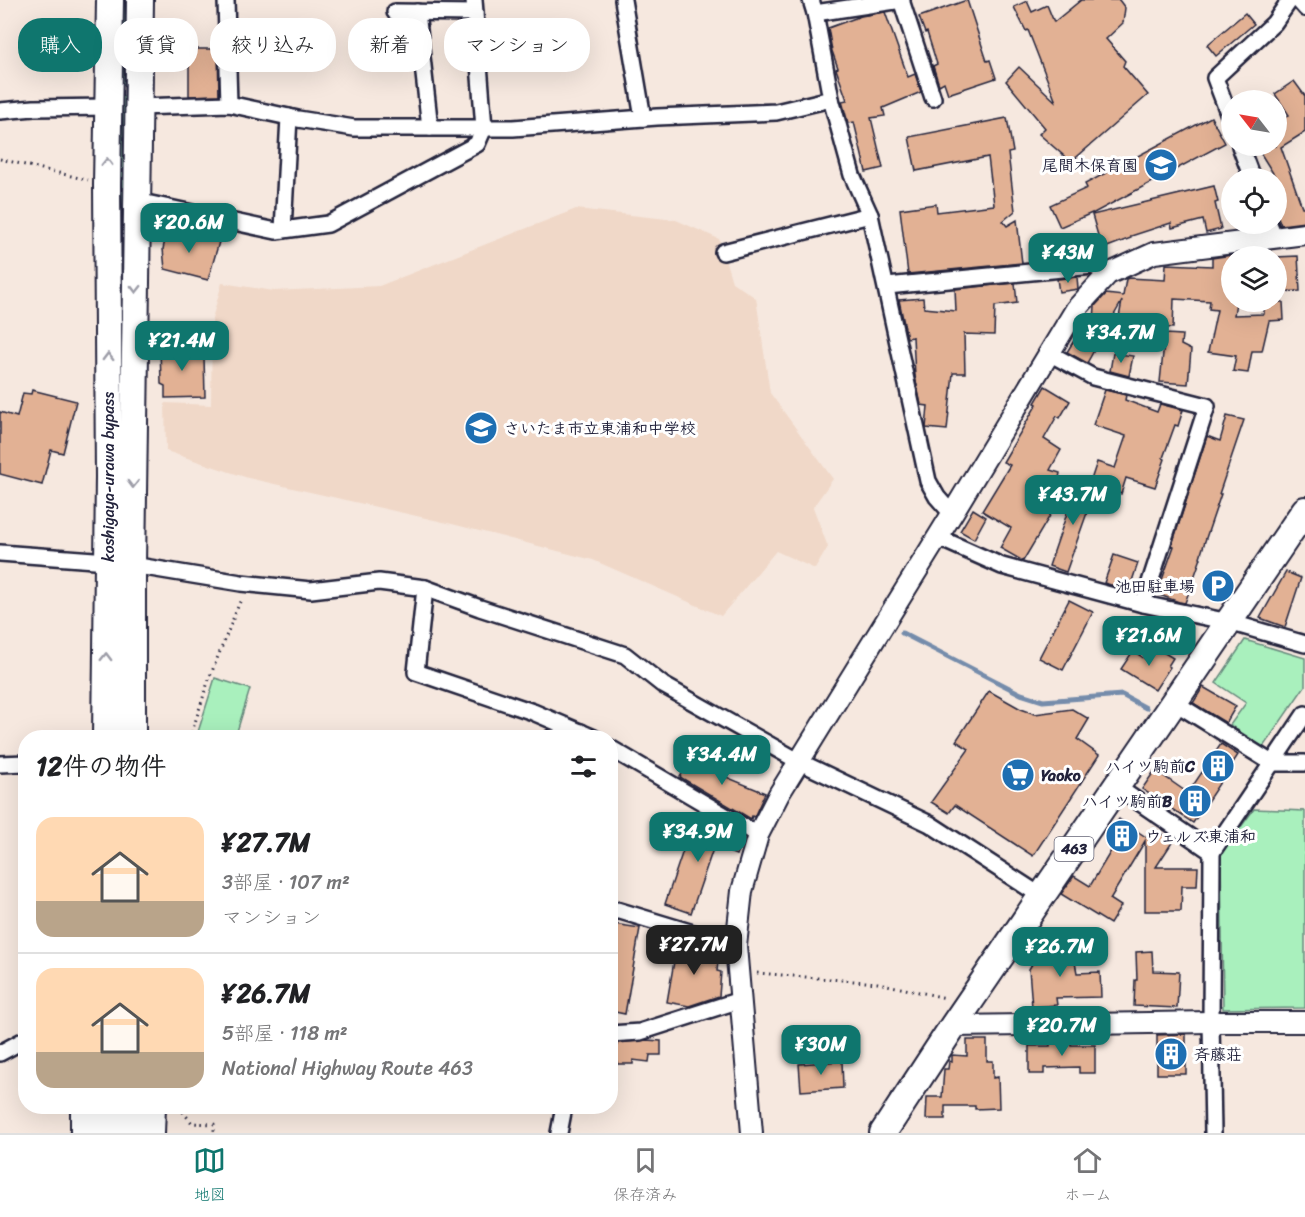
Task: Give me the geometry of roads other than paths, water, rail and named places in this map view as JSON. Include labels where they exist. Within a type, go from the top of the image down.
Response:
[{"type":"highway","name":"koshigaya-urawa bypass","points":[[110,0],[107,185],[109,477],[132,657],[132,730]]},
{"type":"highway","name":"koshigaya-urawa bypass","points":[[102,730],[120,563],[137,201],[140,0]]},
{"type":"highway","name":"463","points":[[883,1133],[1041,896],[1305,510]]},
{"type":"highway","points":[[132,657],[145,730]]},
{"type":"highway","points":[[84,1114],[84,1133]]},
{"type":"highway","points":[[105,1114],[105,1133]]},
{"type":"highway","points":[[129,1114],[129,1133]]},
{"type":"highway","points":[[151,1133],[152,1114]]},
{"type":"street","points":[[226,0],[229,104]]},
{"type":"street","points":[[623,0],[643,118]]},
{"type":"street","points":[[933,98],[902,0],[813,6],[831,99],[852,176],[870,215],[928,481],[937,497],[952,514]]},
{"type":"street","points":[[1221,94],[1215,78],[1274,23],[1290,0]]},
{"type":"street","points":[[1296,0],[1305,10]]},
{"type":"street","points":[[137,201],[276,231],[328,224],[477,144],[484,128],[474,6],[395,12]]},
{"type":"street","points":[[417,12],[430,128]]},
{"type":"street","points":[[139,107],[229,104],[354,128],[513,128],[643,118],[776,112],[831,99]]},
{"type":"street","points":[[0,111],[109,107]]},
{"type":"street","points":[[283,230],[289,117]]},
{"type":"street","points":[[723,252],[870,215]]},
{"type":"street","points":[[1287,232],[1305,234]]},
{"type":"street","points":[[752,1133],[736,946],[742,891],[758,835],[779,794],[1076,309],[1108,274],[1154,253],[1256,234]]},
{"type":"street","points":[[887,286],[1093,266],[1108,274]]},
{"type":"street","points":[[1048,354],[1093,377],[1206,406],[1143,603]]},
{"type":"street","points":[[938,537],[1002,566],[1143,603],[1229,622],[1305,644]]},
{"type":"street","points":[[0,553],[120,563],[310,590],[379,582],[425,588],[625,655],[663,685],[800,762],[930,824],[1041,896]]},
{"type":"street","points":[[425,588],[416,672],[533,712],[575,730]]},
{"type":"street","points":[[1174,702],[1272,763],[1305,763]]},
{"type":"street","points":[[1213,1133],[1212,852],[1305,714]]},
{"type":"street","points":[[618,753],[758,835]]},
{"type":"street","points":[[0,764],[18,763]]},
{"type":"street","points":[[1117,787],[1212,852]]},
{"type":"street","points":[[618,910],[736,946]]},
{"type":"street","points":[[618,1033],[640,1032],[740,1000]]},
{"type":"street","points":[[960,1016],[1305,1022]]},
{"type":"street","points":[[0,1053],[18,1044]]},
{"type":"street","points":[[559,1133],[563,1114]]},
{"type":"waterway","points":[[902,633],[1021,694],[1043,701],[1122,695],[1146,708]]},
{"type":"place","name":"尾間木保育園","points":[[1161,165]]},
{"type":"place","name":"さいたま市立東浦和中学校","points":[[481,428]]},
{"type":"place","name":"池田駐車場","points":[[1218,586]]},
{"type":"place","name":"ハイツ駒前C","points":[[1218,766]]},
{"type":"place","name":"Yaoko","points":[[1018,775]]},
{"type":"place","name":"ハイツ駒前B","points":[[1195,801]]},
{"type":"place","name":"ウェルズ東浦和","points":[[1122,836]]},
{"type":"place","name":"斉藤荘","points":[[1171,1054]]}]
